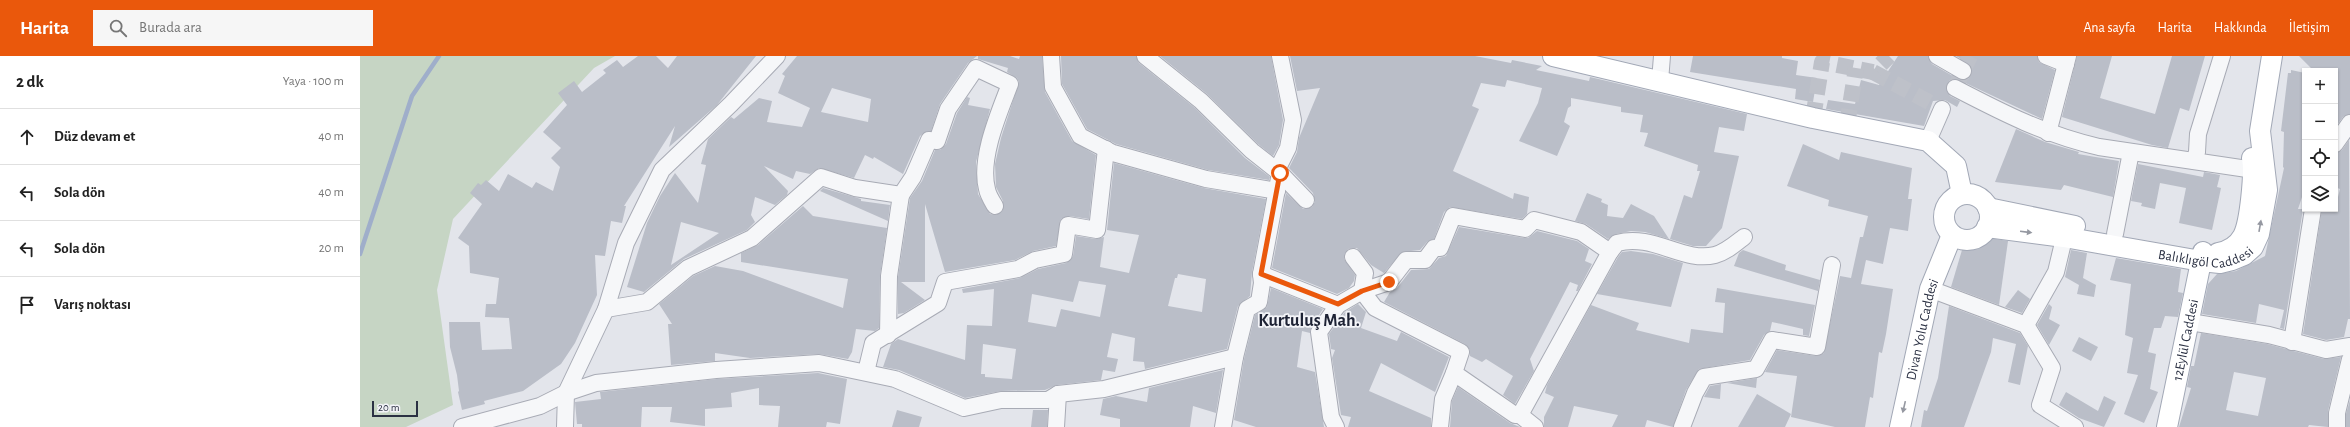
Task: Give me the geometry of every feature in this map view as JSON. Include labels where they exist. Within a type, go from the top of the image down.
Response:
[{"type":"main road","points":[[1553,56],[1813,118],[1928,141],[1956,166],[1962,194]]},
{"type":"main road","name":"Balıklıgöl Caddesi","points":[[1988,218],[2202,257],[2229,250],[2246,231],[2254,170],[2248,132],[2262,56]]},
{"type":"main road","name":"Balıklıgöl Caddesi","points":[[2066,231],[2115,234],[2220,263],[2244,255],[2253,247],[2259,234],[2267,190],[2260,131],[2272,56]]},
{"type":"main road","points":[[1962,194],[1969,194],[1980,198],[1988,218],[1983,233],[1971,240],[1958,238],[1952,235],[1944,222],[1943,215],[1949,201],[1962,194]]},
{"type":"main road","name":"Divan Yolu Caddesi","points":[[1900,427],[1930,289],[1952,235]]},
{"type":"main road","name":"12Eylül Caddesi","points":[[2167,427],[2190,322],[2202,257]]},
{"type":"street","points":[[565,427],[566,393],[606,309],[626,243],[662,170],[731,104],[777,56]]},
{"type":"street","points":[[1051,56],[1053,87],[1080,136],[1106,149],[1206,179],[1277,191]]},
{"type":"street","points":[[1145,56],[1201,101],[1252,151],[1279,171],[1306,200]]},
{"type":"street","points":[[1223,427],[1235,357],[1247,309],[1259,302],[1262,283],[1261,274],[1277,191],[1279,171],[1288,148],[1293,120],[1280,56]]},
{"type":"street","points":[[1660,81],[1662,56]]},
{"type":"street","points":[[1937,56],[1963,71]]},
{"type":"street","points":[[2046,56],[2067,60],[2048,133]]},
{"type":"street","points":[[2194,161],[2197,152],[2198,134],[2222,56]]},
{"type":"street","points":[[888,335],[889,276],[901,195],[913,177],[929,140],[937,141],[948,109],[976,68],[1010,84],[992,133],[987,158],[987,189],[995,206]]},
{"type":"street","points":[[1955,88],[2013,118],[2048,133],[2099,147],[2254,170]]},
{"type":"street","points":[[1928,141],[1942,109]]},
{"type":"street","points":[[2338,140],[2350,123]]},
{"type":"street","points":[[866,372],[873,343],[938,303],[945,282],[1018,269],[1035,260],[1064,254],[1068,225],[1097,230],[1106,149]]},
{"type":"street","points":[[2115,234],[2131,152]]},
{"type":"street","points":[[606,309],[647,302],[688,268],[752,238],[821,177],[855,188],[901,195]]},
{"type":"street","points":[[2292,342],[2313,212]]},
{"type":"street","points":[[1336,427],[1331,417],[1319,332],[1338,304],[1362,291],[1389,282],[1406,260],[1425,260],[1434,248],[1440,248],[1453,216],[1525,229],[1534,220],[1582,232],[1610,252]]},
{"type":"street","points":[[2026,325],[2056,272],[2066,231]]},
{"type":"street","points":[[1520,415],[1610,252],[1617,243],[1640,240],[1694,255],[1714,255],[1730,248],[1744,237]]},
{"type":"street","points":[[1352,257],[1365,273],[1362,291],[1375,308],[1461,352],[1443,399],[1440,427]]},
{"type":"street","points":[[1682,427],[1695,393],[1704,377],[1756,369],[1772,340],[1817,347],[1832,265]]},
{"type":"street","points":[[1261,274],[1338,304]]},
{"type":"street","points":[[1930,289],[2026,325],[2052,368],[2040,405],[2075,425],[2075,427]]},
{"type":"street","points":[[2190,322],[2269,335],[2326,350],[2350,346]]},
{"type":"street","points":[[462,427],[540,406],[566,393],[596,383],[716,370],[819,363],[895,379],[964,408],[1001,400],[1048,400],[1058,394],[1104,389],[1235,357]]},
{"type":"street","points":[[2337,427],[2337,413],[2350,359]]},
{"type":"street","points":[[1454,373],[1515,415],[1520,415],[1535,427]]},
{"type":"street","points":[[1056,427],[1058,394]]},
{"type":"green space","points":[[360,56],[615,56],[594,68],[453,219],[437,290],[453,405],[406,427],[360,427]]},
{"type":"building","points":[[638,56],[656,56],[668,68],[677,56],[756,56],[717,105],[669,147],[675,126],[624,206],[626,206],[622,223],[611,221],[605,256],[595,255],[597,295],[575,343],[561,364],[523,391],[484,401],[485,404],[462,410],[458,392],[457,375],[450,347],[449,322],[480,322],[482,350],[512,349],[509,318],[485,317],[486,304],[496,304],[499,278],[470,273],[469,246],[458,238],[482,204],[470,193],[478,183],[481,185],[486,180],[499,191],[508,174],[532,188],[536,182],[553,191],[560,167],[551,158],[561,148],[543,132],[567,105],[558,93],[574,81],[582,92],[606,73],[603,70],[617,60],[623,67]]},
{"type":"building","points":[[797,56],[977,56],[968,63],[940,104],[931,131],[925,132],[920,136],[903,174],[874,157],[873,159],[865,155],[854,178],[819,168],[810,174],[796,171],[793,179],[764,166],[788,191],[787,195],[775,205],[755,197],[751,215],[755,222],[747,230],[684,259],[644,292],[627,287],[647,223],[660,196],[675,173],[698,203],[706,165],[701,164],[708,139],[731,117],[734,119],[759,98],[772,101],[767,122],[802,127],[810,108],[778,93],[785,76],[782,74]],"holes":[[[832,88],[871,99],[868,122],[821,112]],[[681,222],[719,233],[671,265]]]},
{"type":"building","points":[[978,56],[1010,56],[1019,59],[1020,56],[1042,56],[1045,92],[1072,141],[1096,155],[1089,219],[1069,216],[1061,219],[1056,246],[1033,251],[1015,260],[945,272],[925,204],[925,282],[901,282],[925,300],[904,313],[898,314],[898,277],[910,198],[922,181],[935,150],[940,150],[946,144],[957,113],[967,97],[970,98],[968,105],[990,109],[976,162],[978,194],[990,214],[996,215],[1003,210],[1003,201],[996,187],[995,164],[1001,138],[1019,82],[1017,78],[1007,72],[1008,68],[978,59]]},
{"type":"building","points":[[1061,56],[1136,56],[1139,63],[1195,108],[1245,158],[1270,177],[1269,180],[1208,170],[1116,144],[1087,129],[1062,84]]},
{"type":"building","points":[[1160,56],[1271,56],[1283,120],[1279,145],[1273,156],[1258,144],[1207,94]]},
{"type":"building","points":[[1290,56],[1475,56],[1511,63],[1512,60],[1542,66],[1536,70],[1589,81],[1590,77],[1747,114],[1744,131],[1719,127],[1714,152],[1739,156],[1722,228],[1706,246],[1693,246],[1670,239],[1684,195],[1692,198],[1700,171],[1697,171],[1698,165],[1644,146],[1648,133],[1640,132],[1643,115],[1621,112],[1621,107],[1571,98],[1571,106],[1568,108],[1564,122],[1570,126],[1557,156],[1519,141],[1538,103],[1542,88],[1507,80],[1505,87],[1481,83],[1472,106],[1479,109],[1453,171],[1513,199],[1514,193],[1529,197],[1527,214],[1522,219],[1450,207],[1444,212],[1434,239],[1427,242],[1420,250],[1402,252],[1384,273],[1371,265],[1357,248],[1348,249],[1344,259],[1355,275],[1354,281],[1349,288],[1337,294],[1272,268],[1286,193],[1303,209],[1312,207],[1315,202],[1313,193],[1289,168],[1297,152],[1299,138],[1320,88],[1297,91]]},
{"type":"building","points":[[1693,56],[1782,56],[1782,58],[1798,61],[1796,75],[1817,78],[1813,102],[1795,99],[1796,89],[1690,72]]},
{"type":"building","points":[[1898,56],[1928,56],[1932,64],[1958,79],[1950,80],[1946,88],[1950,96],[1960,101],[1957,107],[1945,100],[1933,101],[1924,126],[1826,109],[1828,100],[1855,104],[1861,80],[1879,85]]},
{"type":"building","points":[[1956,56],[2037,56],[2039,62],[2055,70],[2042,119],[1959,80],[1968,79],[1972,71],[1968,63]]},
{"type":"building","points":[[2077,56],[2112,56],[2100,98],[2155,114],[2172,56],[2205,56],[2189,111],[2180,108],[2168,148],[2152,145],[2062,117]]},
{"type":"building","points":[[2299,56],[2350,56],[2350,114],[2343,117],[2338,124],[2338,68],[2311,68]]},
{"type":"building","points":[[2291,70],[2302,72],[2302,197],[2298,209],[2302,209],[2303,212],[2284,329],[2280,328],[2284,310],[2259,304],[2256,323],[2202,314],[2208,284],[2217,274],[2236,271],[2265,256],[2284,168],[2284,132],[2281,131],[2288,73],[2291,73]]},
{"type":"building","points":[[2016,129],[2045,142],[2079,152],[2078,154],[2119,161],[2113,197],[2064,185],[2061,190],[1995,182]]},
{"type":"building","points":[[2349,140],[2350,319],[2348,319],[2344,337],[2326,340],[2303,334],[2322,212],[2338,212],[2338,197],[2340,189],[2338,188],[2338,152],[2342,150]]},
{"type":"building","points":[[1803,144],[1839,160],[1841,152],[1912,168],[1908,199],[1912,199],[1908,231],[1890,228],[1883,264],[1866,260],[1861,284],[1893,289],[1886,334],[1882,353],[1879,352],[1873,398],[1870,397],[1865,427],[1835,427],[1791,417],[1797,376],[1765,372],[1777,350],[1816,356],[1824,353],[1840,276],[1851,278],[1860,237],[1863,237],[1868,216],[1828,206],[1829,200],[1787,186]]},
{"type":"building","points":[[1114,163],[1204,188],[1266,199],[1252,272],[1250,296],[1238,306],[1227,349],[1145,369],[1144,362],[1133,361],[1135,338],[1112,333],[1107,357],[1118,359],[1115,372],[1103,370],[1101,380],[1057,385],[1045,390],[1001,391],[965,398],[899,370],[883,367],[891,344],[898,339],[965,360],[967,325],[992,326],[994,289],[963,293],[962,289],[1020,278],[1038,269],[1066,263],[1073,256],[1076,236],[1096,239],[1104,237],[1100,267],[1129,273],[1139,235],[1107,230]],"holes":[[[1178,274],[1206,279],[1202,312],[1168,306],[1175,278],[1177,278]],[[1079,281],[1106,285],[1100,317],[1061,309],[1056,327],[1028,322],[1032,294],[1073,302]],[[983,344],[1016,349],[1012,379],[985,377],[985,374],[981,374]]]},
{"type":"building","points":[[2138,164],[2203,177],[2204,172],[2220,175],[2217,187],[2221,188],[2212,230],[2179,223],[2186,188],[2160,183],[2155,209],[2141,206],[2142,203],[2131,201]]},
{"type":"building","points":[[823,188],[861,199],[861,201],[890,205],[888,221],[820,191]]},
{"type":"building","points":[[1587,193],[1602,199],[1601,202],[1608,205],[1607,216],[1623,218],[1631,204],[1654,216],[1669,239],[1645,232],[1631,231],[1616,234],[1608,239],[1586,224],[1575,221]]},
{"type":"building","points":[[803,206],[813,216],[887,228],[880,276],[879,328],[875,331],[856,329],[852,352],[848,359],[819,354],[750,358],[715,353],[715,361],[671,365],[668,324],[672,324],[659,304],[693,276],[715,266],[743,271],[843,308],[848,279],[741,262],[741,253],[758,245]]},
{"type":"building","points":[[1459,227],[1524,238],[1528,238],[1537,231],[1577,241],[1589,249],[1585,261],[1592,264],[1578,291],[1576,291],[1578,285],[1570,282],[1530,359],[1534,371],[1515,404],[1503,395],[1513,376],[1486,359],[1482,362],[1470,356],[1470,350],[1465,344],[1384,302],[1390,292],[1397,288],[1411,270],[1429,269],[1439,258],[1446,256]]},
{"type":"building","points":[[1983,237],[2008,241],[1999,305],[1951,287],[1962,250]]},
{"type":"building","points":[[1743,250],[1786,265],[1785,270],[1820,280],[1818,291],[1734,266],[1739,253]]},
{"type":"building","points":[[2071,250],[2087,253],[2083,278],[2096,285],[2094,297],[2077,294],[2079,285],[2065,277]]},
{"type":"building","points":[[1631,251],[1653,254],[1683,263],[1671,307],[1597,294],[1618,257],[1622,252]]},
{"type":"building","points":[[2116,258],[2181,269],[2178,292],[2183,293],[2178,317],[2165,316],[2161,328],[2154,328],[2148,352],[2156,354],[2150,389],[2158,392],[2144,423],[2124,414],[2138,375],[2127,373],[2133,338],[2125,335],[2131,284],[2110,280]]},
{"type":"building","points":[[1271,288],[1323,309],[1311,327],[1310,333],[1302,331],[1297,367],[1315,372],[1324,427],[1256,427],[1234,420],[1244,359],[1255,315],[1267,307]]},
{"type":"building","points":[[1717,288],[1815,305],[1809,336],[1803,335],[1803,329],[1772,322],[1770,331],[1764,335],[1750,360],[1699,369],[1686,390],[1673,427],[1647,420],[1645,427],[1612,427],[1618,415],[1574,406],[1568,427],[1544,427],[1544,417],[1554,397],[1545,393],[1547,385],[1591,305],[1639,323],[1636,330],[1689,343],[1691,329],[1723,333],[1725,303],[1715,302]]},
{"type":"building","points":[[2018,290],[2030,299],[2022,313],[2005,307]]},
{"type":"building","points":[[1358,304],[1366,312],[1361,328],[1397,341],[1401,332],[1449,357],[1435,392],[1381,363],[1369,391],[1431,418],[1431,427],[1348,427],[1351,417],[1341,415],[1332,358],[1335,350],[1331,349],[1329,334],[1345,312]]},
{"type":"building","points":[[2049,304],[2052,307],[2049,319],[2060,325],[2049,345],[2037,325]]},
{"type":"building","points":[[1949,306],[2020,333],[2028,346],[2020,385],[2008,382],[2016,344],[1993,338],[1991,352],[1964,427],[1921,427],[1924,410],[1927,411],[1938,378]]},
{"type":"building","points":[[2201,333],[2267,344],[2324,359],[2341,357],[2328,411],[2328,427],[2309,425],[2308,427],[2179,427],[2191,388],[2187,387],[2191,366],[2194,366]],"holes":[[[2234,372],[2266,378],[2258,416],[2226,410]]]},
{"type":"building","points":[[2079,337],[2098,347],[2091,361],[2072,351]]},
{"type":"building","points":[[1223,370],[1216,413],[1193,406],[1190,427],[1120,427],[1120,419],[1100,415],[1103,399],[1116,396],[1147,402],[1149,388]]},
{"type":"building","points":[[818,373],[847,379],[840,424],[827,422],[826,427],[778,427],[780,406],[759,405],[759,388],[731,393],[732,407],[705,409],[705,426],[670,422],[672,407],[642,407],[641,427],[582,427],[582,424],[577,424],[575,402],[601,399],[600,392],[717,379]]},
{"type":"building","points":[[1757,378],[1756,388],[1727,383]]},
{"type":"building","points":[[1721,384],[1720,399],[1704,397],[1710,386]]},
{"type":"building","points":[[1458,387],[1510,423],[1520,427],[1450,427],[1452,401]]},
{"type":"building","points":[[2066,392],[2098,411],[2104,396],[2116,402],[2104,427],[2079,418],[2059,405]]},
{"type":"building","points":[[1757,394],[1791,414],[1785,427],[1738,427]]},
{"type":"building","points":[[2350,400],[2350,427],[2346,427],[2346,414]]},
{"type":"building","points":[[897,410],[922,417],[919,427],[892,427]]},
{"type":"building","points":[[1033,410],[1048,410],[1047,427],[1031,427]]},
{"type":"waterway","points":[[360,254],[412,96],[439,56]]},
{"type":"tunnel","points":[[1813,118],[1822,62],[1873,72],[1889,56]]},
{"type":"tunnel","points":[[1955,88],[1970,56]]},
{"type":"tunnel","points":[[1847,125],[1856,68]]},
{"type":"tunnel","points":[[1873,72],[1942,109]]},
{"type":"district","name":"Kurtuluş Mah.","points":[[1309,320]]},
{"type":"route","points":[[1280,173],[1261,274],[1338,304],[1362,291],[1389,282]]}]
